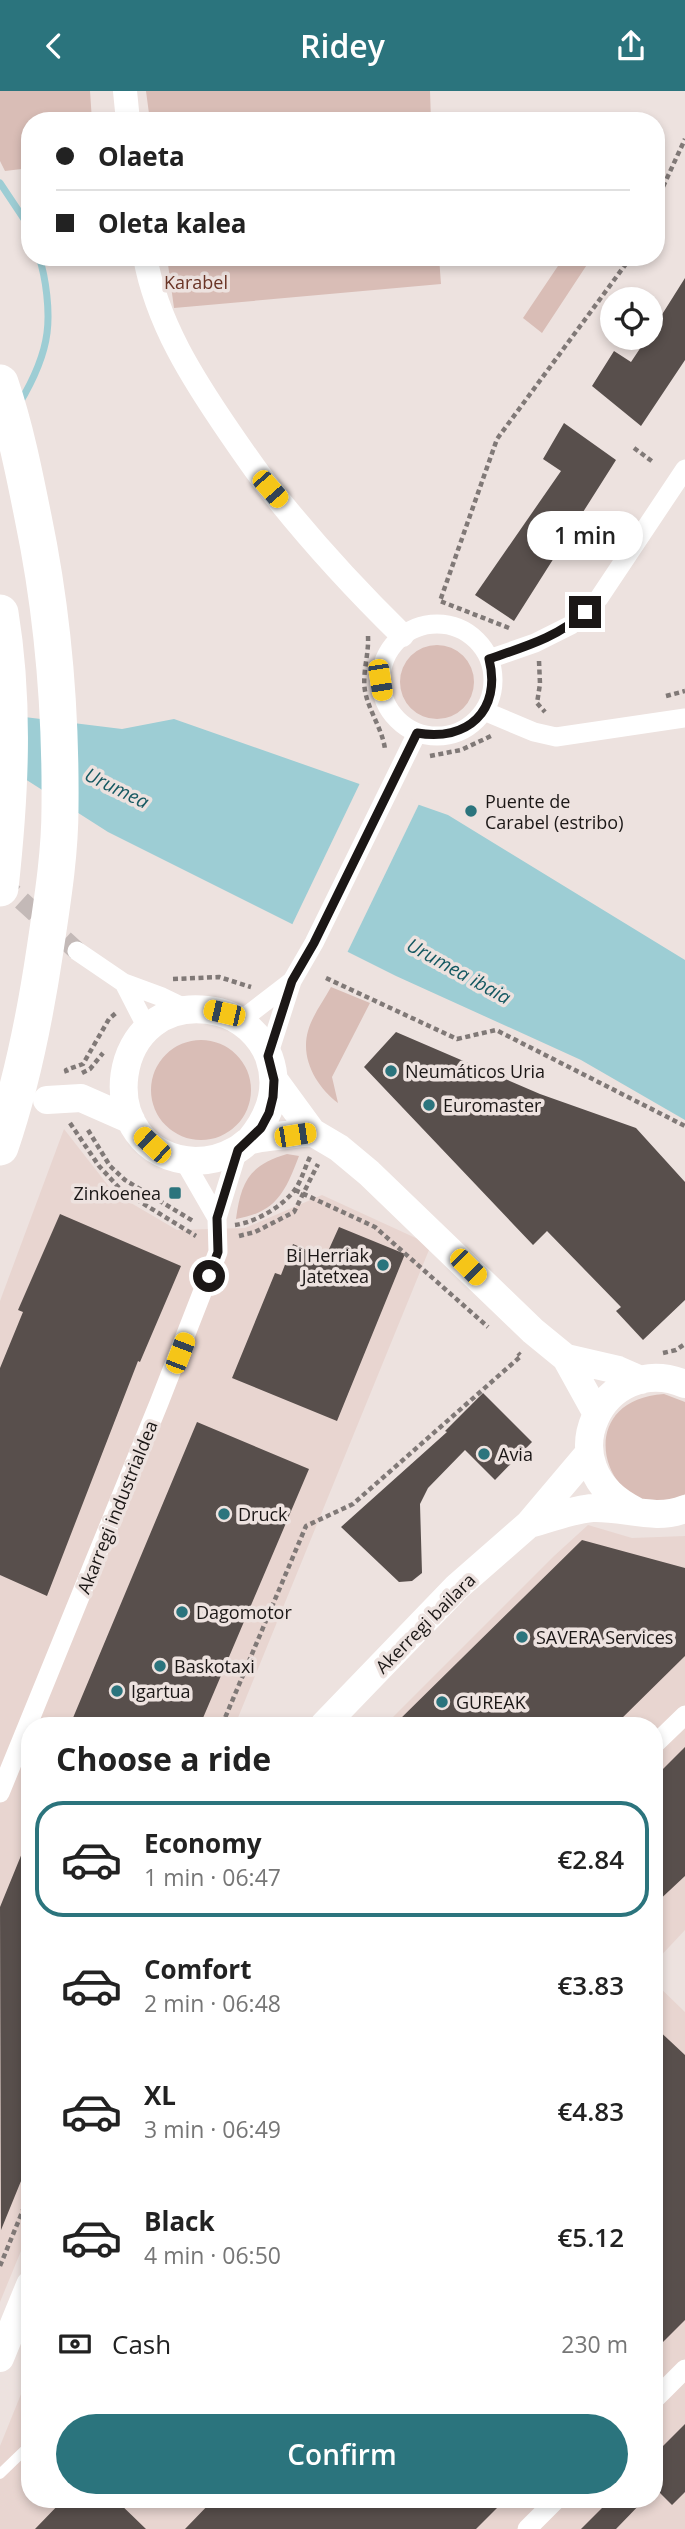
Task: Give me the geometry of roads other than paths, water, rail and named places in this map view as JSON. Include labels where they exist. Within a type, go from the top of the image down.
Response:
[{"type":"highway","points":[[0,383],[23,467],[50,617],[58,703],[61,810],[55,880],[31,1034],[18,1095],[0,1147]]},
{"type":"highway","points":[[0,613],[10,722],[6,837],[0,888]]},
{"type":"main road","points":[[271,1068],[273,1097],[261,1128],[244,1145],[228,1155],[205,1160],[183,1159],[152,1145],[140,1134],[131,1120],[123,1092],[126,1064],[133,1046],[158,1020],[189,1010],[206,1009],[224,1013],[240,1021],[257,1036],[311,1144]]},
{"type":"main road","points":[[81,1098],[126,1064]]},
{"type":"main road","points":[[47,1100],[81,1098],[131,1120]]},
{"type":"main road","points":[[244,1145],[311,1144],[339,1148],[369,1173],[533,1331],[566,1358],[597,1414]]},
{"type":"main road","points":[[566,1358],[662,1380]]},
{"type":"main road","points":[[636,1511],[618,1503],[603,1489],[593,1472],[589,1453],[590,1433],[597,1414],[608,1398],[623,1387],[662,1380],[685,1360]]},
{"type":"main road","name":"Akerregi bailara","points":[[332,1717],[457,1587],[529,1524],[589,1453]]},
{"type":"main road","points":[[529,1524],[592,1508],[654,1515],[681,1513]]},
{"type":"main road","points":[[0,2358],[21,2307]]},
{"type":"street","points":[[125,91],[127,112]]},
{"type":"street","points":[[148,266],[164,321],[188,368],[215,410],[270,489],[371,605],[402,635]]},
{"type":"street","points":[[489,659],[535,643],[571,625],[599,598],[685,469]]},
{"type":"street","points":[[444,624],[459,628],[482,646],[489,659],[493,686],[484,711],[471,725],[454,733],[436,736],[417,733],[402,725],[390,712],[383,697],[380,680],[383,663],[390,648],[402,635],[415,628],[444,624]]},
{"type":"street","points":[[484,711],[534,732],[556,737],[685,718]]},
{"type":"street","points":[[271,1068],[292,981],[314,943],[417,733]]},
{"type":"street","points":[[77,951],[124,983],[162,996],[189,1010]]},
{"type":"street","points":[[240,1021],[292,981]]},
{"type":"street","points":[[124,983],[143,1020],[145,1031]]},
{"type":"street","points":[[217,1223],[244,1145]]},
{"type":"street","points":[[183,1159],[217,1223]]},
{"type":"street","name":"Akarregi industrialdea","points":[[31,1717],[218,1252],[217,1223]]},
{"type":"street","points":[[663,1736],[685,1715]]},
{"type":"street","name":"Akarregi industrialdea","points":[[0,1793],[21,1741]]},
{"type":"street","points":[[663,2391],[685,2369]]},
{"type":"street","points":[[527,2529],[547,2508]]},
{"type":"lane","points":[[0,2474],[21,2454]]},
{"type":"water","points":[[0,714],[122,729],[174,719],[448,815],[685,960],[685,1120],[581,1060],[396,976],[108,832],[0,763]]},
{"type":"waterway","points":[[0,183],[21,214]]},
{"type":"waterway","points":[[19,404],[36,370],[47,333],[47,295],[42,266]]},
{"type":"tunnel","points":[[0,881],[77,951]]},
{"type":"place","name":"Puente de Carabel (estribo)","points":[[471,811]]},
{"type":"place","name":"Neumáticos Uria","points":[[391,1071]]},
{"type":"place","name":"Euromaster","points":[[429,1105]]},
{"type":"place","name":"Zinkoenea","points":[[175,1193]]},
{"type":"place","name":"Bi Herriak Jatetxea","points":[[383,1265]]},
{"type":"place","name":"Avia","points":[[484,1454]]},
{"type":"place","name":"Druck","points":[[224,1514]]},
{"type":"place","name":"Dagomotor","points":[[182,1612]]},
{"type":"place","name":"SAVERA Services","points":[[522,1637]]},
{"type":"place","name":"Baskotaxi","points":[[160,1666]]},
{"type":"place","name":"Igartua","points":[[117,1691]]},
{"type":"place","name":"GUREAK","points":[[442,1702]]},
{"type":"park label","name":"Karabel","points":[[196,282]]},
{"type":"water label","name":"Urumea","points":[[117,788]]},
{"type":"water label","name":"Urumea ibaia","points":[[459,971]]}]
